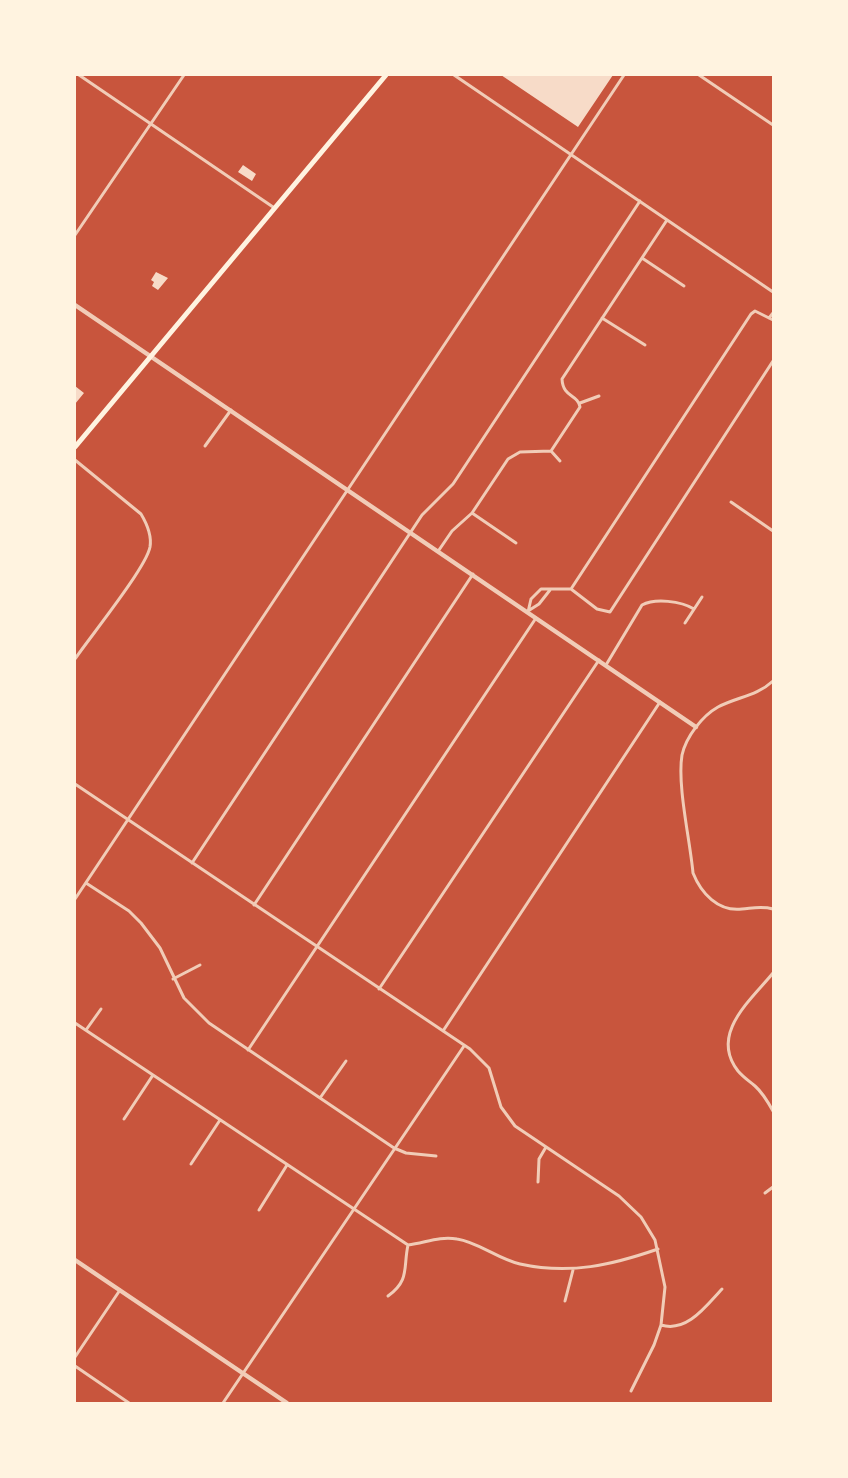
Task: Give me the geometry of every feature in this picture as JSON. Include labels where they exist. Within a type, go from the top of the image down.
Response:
[{"type":"main road","points":[[75,447],[273,207],[386,75]]},
{"type":"street","points":[[79,75],[273,207]]},
{"type":"street","points":[[75,235],[184,75]]},
{"type":"street","points":[[454,75],[773,292]]},
{"type":"street","points":[[75,899],[624,75]]},
{"type":"street","points":[[699,75],[773,125]]},
{"type":"street","points":[[192,863],[411,532],[432,503],[453,484],[640,201]]},
{"type":"street","points":[[580,403],[567,394],[563,388],[562,379],[667,220]]},
{"type":"street","points":[[642,258],[684,286]]},
{"type":"street","points":[[75,305],[439,550],[696,727]]},
{"type":"street","points":[[571,589],[751,314],[755,311],[771,319],[773,313]]},
{"type":"street","points":[[602,318],[645,345]]},
{"type":"street","points":[[528,612],[531,600],[541,588],[571,589],[597,609],[610,612],[773,361]]},
{"type":"street","points":[[580,403],[599,396]]},
{"type":"street","points":[[551,451],[580,407],[580,403]]},
{"type":"street","points":[[205,446],[232,410]]},
{"type":"street","points":[[439,550],[452,531],[472,512],[508,459],[520,452],[551,451],[560,461]]},
{"type":"street","points":[[75,460],[141,514],[147,523],[150,539],[146,558],[75,658]]},
{"type":"street","points":[[731,502],[773,531]]},
{"type":"street","points":[[472,512],[516,543]]},
{"type":"street","points":[[254,905],[473,574]]},
{"type":"street","points":[[528,612],[539,604],[551,589]]},
{"type":"street","points":[[685,623],[702,597]]},
{"type":"street","points":[[606,665],[642,605],[649,601],[686,604],[694,609]]},
{"type":"street","points":[[248,1050],[536,617]]},
{"type":"street","points":[[379,990],[598,660]]},
{"type":"street","points":[[773,681],[754,694],[718,707],[696,727],[682,754],[681,777],[693,873],[699,887],[710,898],[730,909],[764,906],[773,909]]},
{"type":"street","points":[[443,1032],[660,702]]},
{"type":"street","points":[[75,784],[480,1057],[489,1068],[501,1107],[515,1126],[619,1196],[632,1207],[649,1229],[658,1249],[665,1287],[661,1325],[654,1346],[631,1391]]},
{"type":"street","points":[[86,883],[128,911],[141,923],[160,948],[173,979],[194,1010],[208,1023],[394,1148],[406,1153],[436,1156]]},
{"type":"street","points":[[173,979],[200,965]]},
{"type":"street","points":[[773,973],[737,1015],[730,1031],[728,1043],[733,1064],[739,1073],[763,1095],[773,1111]]},
{"type":"street","points":[[86,1030],[101,1009]]},
{"type":"street","points":[[75,1023],[408,1245],[437,1238],[458,1239],[518,1263],[573,1270],[610,1264],[658,1249]]},
{"type":"street","points":[[223,1403],[464,1046]]},
{"type":"street","points":[[320,1098],[346,1061]]},
{"type":"street","points":[[124,1119],[153,1075]]},
{"type":"street","points":[[191,1164],[220,1120]]},
{"type":"street","points":[[538,1182],[539,1159],[546,1147]]},
{"type":"street","points":[[259,1210],[287,1165]]},
{"type":"street","points":[[765,1193],[773,1187]]},
{"type":"street","points":[[388,1296],[398,1289],[403,1280],[408,1245]]},
{"type":"street","points":[[75,1260],[287,1403]]},
{"type":"street","points":[[565,1301],[573,1270]]},
{"type":"street","points":[[75,1357],[120,1290]]},
{"type":"street","points":[[661,1325],[674,1327],[698,1315],[722,1290]]},
{"type":"street","points":[[75,1366],[129,1403]]},
{"type":"building","points":[[501,75],[613,75],[578,127]]},
{"type":"building","points":[[243,165],[256,174],[252,181],[238,172]]},
{"type":"building","points":[[156,272],[168,278],[158,290],[152,286],[154,282],[151,280]]},
{"type":"building","points":[[75,386],[84,393],[75,404]]}]
